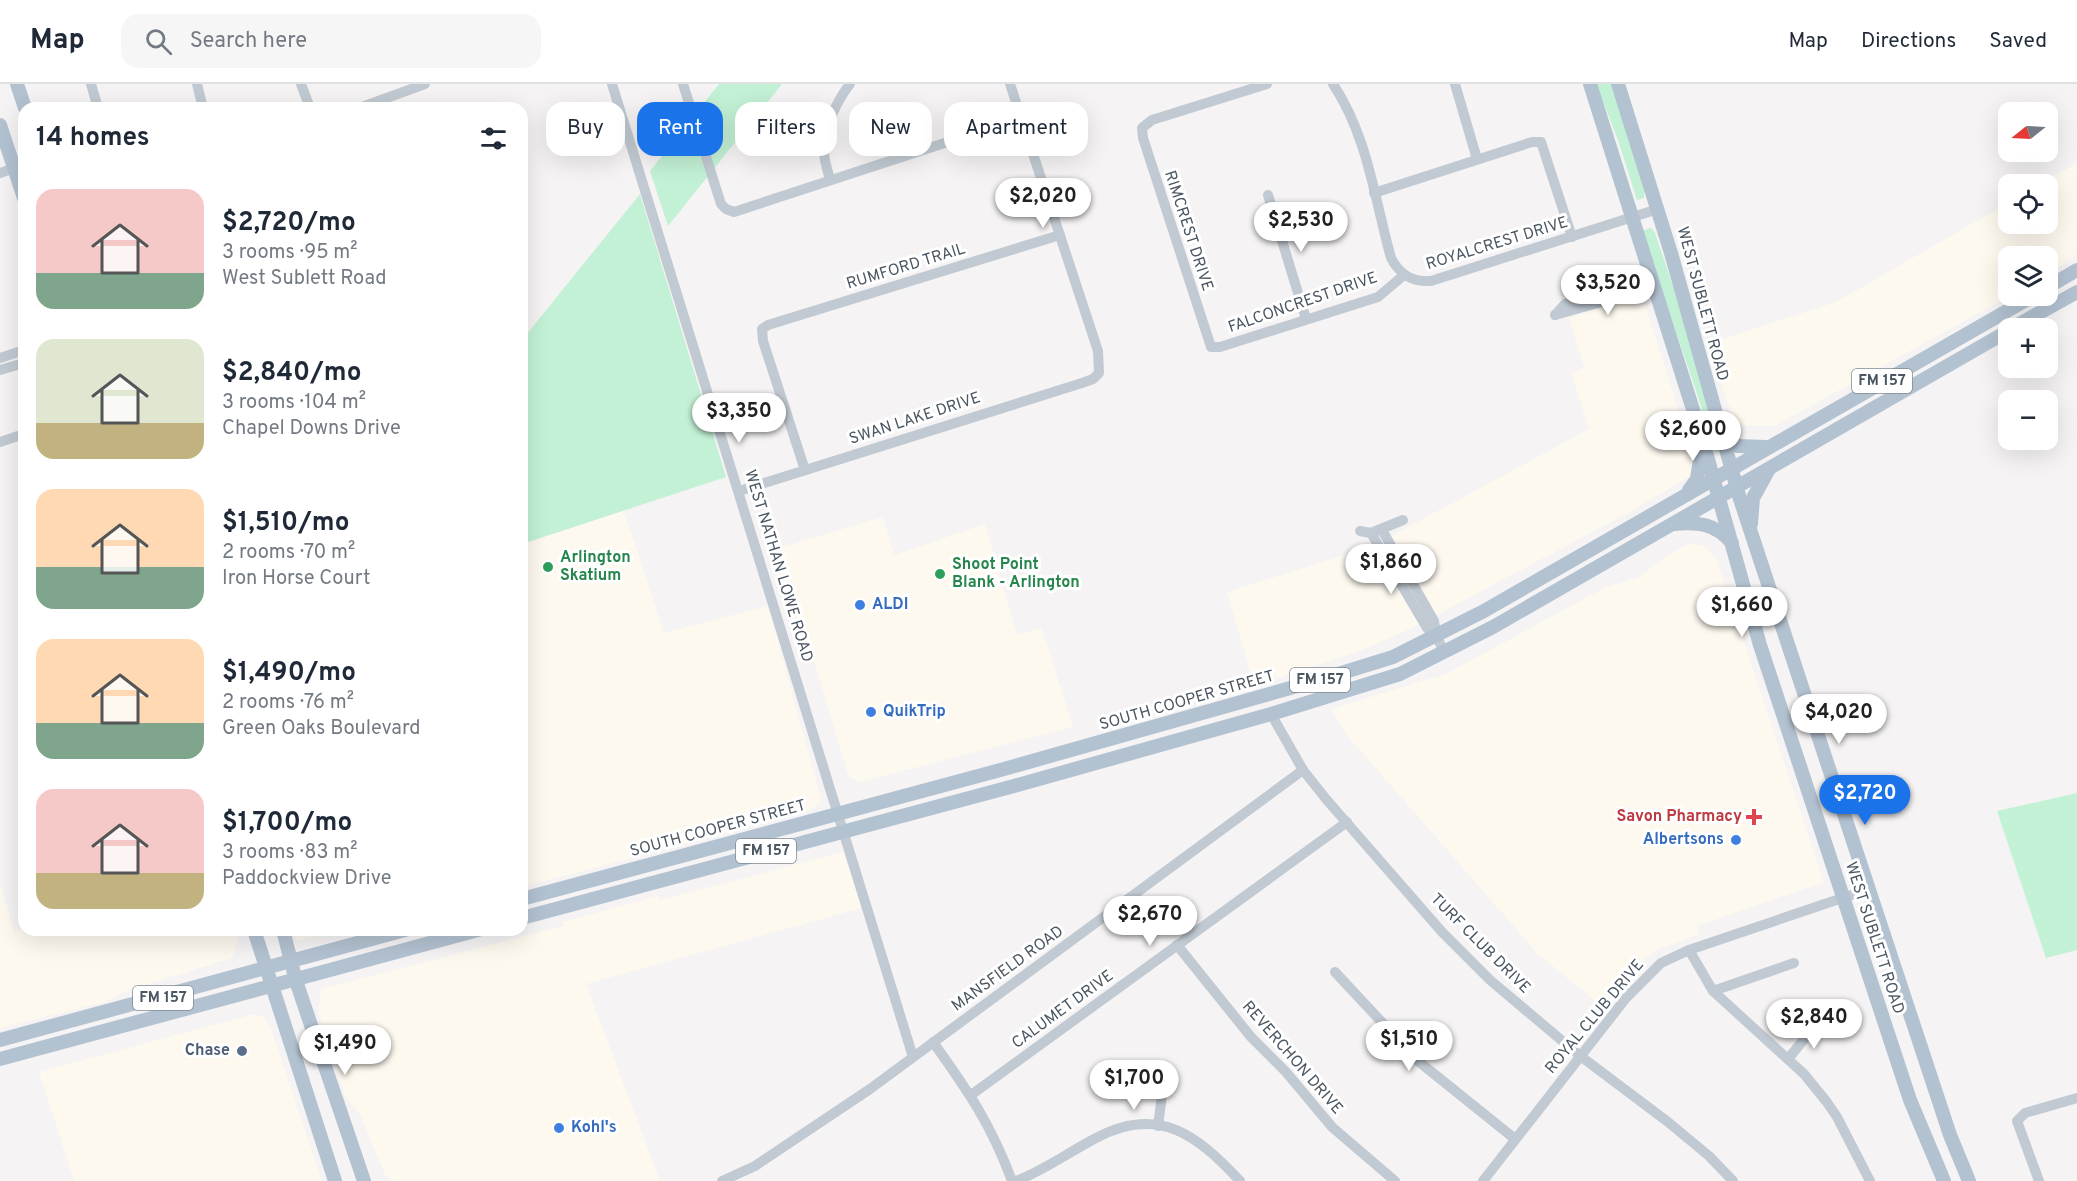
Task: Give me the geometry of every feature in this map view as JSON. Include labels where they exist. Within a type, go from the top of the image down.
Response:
[{"type":"main road","points":[[17,84],[23,102]]},
{"type":"main road","name":"WEST SUBLETT ROAD","points":[[1590,84],[1720,495],[1760,645],[1910,1100],[1944,1181]]},
{"type":"main road","name":"WEST SUBLETT ROAD","points":[[1618,84],[1658,209],[1736,486],[1950,1135],[1969,1181]]},
{"type":"main road","points":[[0,125],[18,180]]},
{"type":"main road","points":[[2058,281],[2077,270]]},
{"type":"main road","points":[[2030,318],[2077,292]]},
{"type":"main road","name":"SOUTH COOPER STREET","points":[[528,897],[1070,751],[1348,672],[1393,657],[1484,611],[2015,306]]},
{"type":"main road","name":"SOUTH COOPER STREET","points":[[528,916],[1075,769],[1271,714],[1400,674],[1493,627],[1998,337]]},
{"type":"main road","points":[[1720,431],[1738,446],[1767,447]]},
{"type":"main road","points":[[1687,493],[1697,479],[1702,438]]},
{"type":"main road","points":[[1750,529],[1753,498],[1770,466]]},
{"type":"main road","points":[[1669,525],[1698,522],[1710,525],[1723,532],[1734,546]]},
{"type":"main road","points":[[1070,751],[1075,769]]},
{"type":"main road","points":[[256,936],[335,1181]]},
{"type":"main road","points":[[285,936],[296,981],[364,1181]]},
{"type":"main road","name":"FM 157","points":[[0,1040],[383,936]]},
{"type":"main road","name":"FM 157","points":[[0,1059],[457,936]]},
{"type":"main road","points":[[58,1025],[63,1043]]},
{"type":"street","points":[[91,84],[96,102]]},
{"type":"street","points":[[197,84],[202,102]]},
{"type":"street","points":[[301,84],[308,102]]},
{"type":"street","points":[[376,102],[425,84]]},
{"type":"street","name":"WEST NATHAN LOWE ROAD","points":[[612,84],[913,1057]]},
{"type":"street","points":[[683,84],[721,204],[734,212],[944,143]]},
{"type":"street","points":[[830,180],[824,151],[829,124],[840,97],[850,84]]},
{"type":"street","points":[[1010,84],[1016,102]]},
{"type":"street","name":"RIMCREST DRIVE","points":[[1208,342],[1142,128],[1152,120],[1267,84]]},
{"type":"street","name":"ROYALCREST DRIVE","points":[[1333,84],[1350,110],[1360,132],[1391,258],[1404,275],[1412,280],[1431,281],[1658,209]]},
{"type":"street","points":[[1455,84],[1477,159]]},
{"type":"street","points":[[1374,193],[1532,142],[1541,142],[1572,237]]},
{"type":"street","points":[[1034,156],[1060,235]]},
{"type":"street","points":[[0,173],[14,168]]},
{"type":"street","points":[[1268,195],[1306,319]]},
{"type":"street","name":"SWAN LAKE DRIVE","points":[[739,491],[1093,379],[1099,373],[1098,351],[1060,235]]},
{"type":"street","name":"RUMFORD TRAIL","points":[[805,470],[763,341],[762,329],[768,325],[1060,235]]},
{"type":"street","name":"FALCONCREST DRIVE","points":[[1208,342],[1211,347],[1220,347],[1378,297],[1404,275]]},
{"type":"street","points":[[1608,296],[1653,282]]},
{"type":"street","points":[[0,358],[18,352]]},
{"type":"street","points":[[0,370],[18,365]]},
{"type":"street","points":[[0,442],[18,436]]},
{"type":"street","points":[[1403,520],[1371,531],[1434,621],[1436,635],[1444,652]]},
{"type":"street","name":"TURF CLUB DRIVE","points":[[1271,714],[1304,770],[1442,932],[1482,972],[1579,1055],[1709,1156],[1733,1181]]},
{"type":"street","name":"MANSFIELD ROAD","points":[[722,1181],[765,1159],[913,1057],[1304,770]]},
{"type":"street","name":"CALUMET DRIVE","points":[[971,1095],[1347,822]]},
{"type":"street","name":"ROYAL CLUB DRIVE","points":[[1483,1181],[1579,1055],[1626,998],[1661,963],[1689,950],[1869,889]]},
{"type":"street","name":"REVERCHON DRIVE","points":[[1177,945],[1251,1037],[1286,1072],[1316,1109],[1374,1165],[1395,1181]]},
{"type":"street","points":[[1689,950],[1713,991],[1804,1074],[1837,1117],[1870,1181]]},
{"type":"street","points":[[1713,991],[1794,963]]},
{"type":"street","points":[[1335,972],[1418,1061],[1515,1139]]},
{"type":"street","points":[[1788,1059],[1818,1022]]},
{"type":"street","points":[[933,1042],[971,1095],[998,1141],[1014,1181],[1039,1172],[1111,1131],[1129,1125],[1158,1125],[1179,1130],[1200,1141],[1240,1181]]},
{"type":"street","points":[[1158,1125],[1162,1095]]},
{"type":"street","points":[[2039,1181],[2017,1121],[2025,1113],[2077,1098]]},
{"type":"shaded area","points":[[2077,163],[2077,256],[2058,267],[2058,246],[1998,246],[1998,302],[1775,426],[1743,426],[1734,421],[1715,365],[1714,342],[1836,302],[1998,209],[1998,234],[2058,234],[2058,174]]},
{"type":"shaded area","points":[[1642,295],[1694,459],[1689,477],[1626,514],[1412,628],[1355,653],[1254,685],[1227,592],[1373,546],[1589,429],[1571,373],[1584,368],[1569,318]]},
{"type":"shaded area","points":[[624,511],[664,633],[768,606],[822,802],[808,811],[528,885],[528,542]]},
{"type":"shaded area","points":[[883,517],[894,555],[985,524],[1017,635],[1042,628],[1073,727],[860,782],[849,777],[776,549]]},
{"type":"shaded area","points":[[1689,544],[1703,545],[1716,558],[1824,882],[1697,926],[1699,934],[1661,948],[1632,967],[1599,1004],[1538,954],[1345,733],[1331,709],[1448,673],[1604,588],[1639,577],[1666,556]]},
{"type":"shaded area","points":[[843,852],[862,908],[586,984],[660,1181],[394,1181],[385,1175],[360,1114],[346,1098],[318,1013],[321,989],[528,936],[563,926],[562,922],[658,896],[660,900]]},
{"type":"shaded area","points":[[0,883],[14,931],[18,930],[18,936],[237,936],[238,941],[232,958],[126,991],[105,1002],[0,1028]]},
{"type":"shaded area","points":[[295,936],[317,936],[300,940]]},
{"type":"shaded area","points":[[254,1014],[263,1017],[270,1026],[322,1181],[74,1181],[39,1072]]},
{"type":"green space","points":[[719,84],[782,84],[768,102],[735,102],[735,143],[668,226],[650,171],[662,156],[723,156],[723,102],[705,102]]},
{"type":"green space","points":[[1596,84],[1613,84],[1645,188],[1644,198],[1637,200],[1618,140]]},
{"type":"green space","points":[[640,194],[726,477],[528,542],[528,333]]},
{"type":"green space","points":[[1651,228],[1655,233],[1688,331],[1722,450],[1716,452],[1643,235],[1644,230]]},
{"type":"green space","points":[[2077,793],[2077,950],[2046,958],[1997,811]]},
{"type":"place","name":"Arlington Skatium","points":[[548,567]]},
{"type":"place","name":"Shoot Point Blank - Arlington","points":[[940,574]]},
{"type":"place","name":"ALDI","points":[[860,605]]},
{"type":"place","name":"QuikTrip","points":[[871,712]]},
{"type":"place","name":"Savon Pharmacy","points":[[1754,817]]},
{"type":"place","name":"Albertsons","points":[[1736,840]]},
{"type":"place","name":"Chase","points":[[242,1051]]},
{"type":"place","name":"Kohl's","points":[[559,1128]]}]
